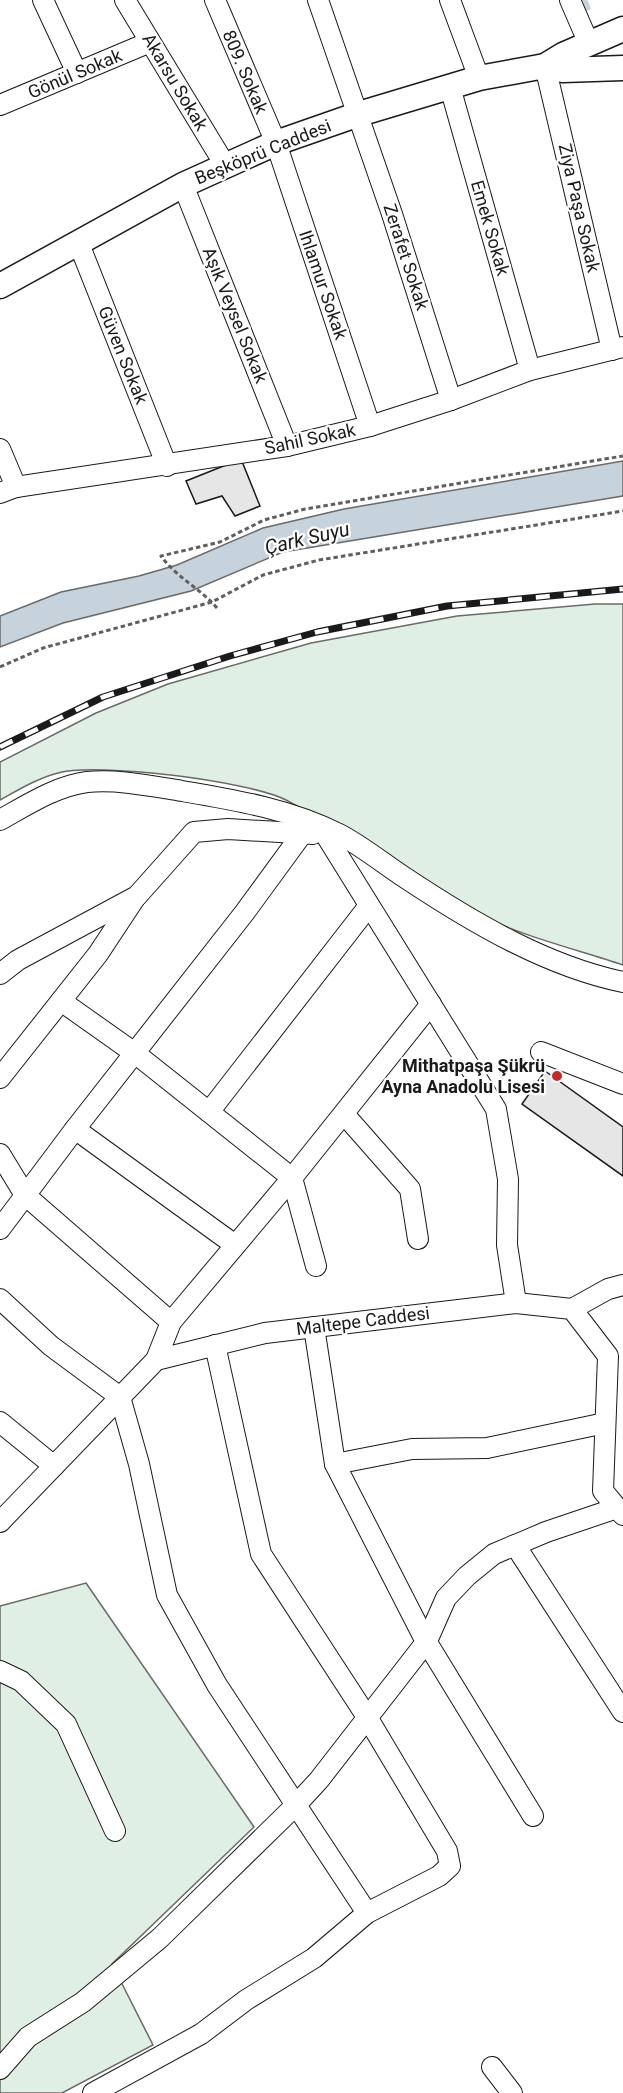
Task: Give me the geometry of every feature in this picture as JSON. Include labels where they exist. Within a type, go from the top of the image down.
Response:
[{"type":"main road","points":[[545,66],[563,55],[623,29]]},
{"type":"main road","points":[[623,29],[617,42],[623,63]]},
{"type":"main road","name":"Beşköprü Caddesi","points":[[0,286],[183,185],[276,143],[359,114],[479,78],[545,66]]},
{"type":"main road","points":[[545,66],[563,70],[623,68]]},
{"type":"street","points":[[42,0],[76,73]]},
{"type":"street","name":"Akarsu Sokak","points":[[125,0],[225,165]]},
{"type":"street","name":"809. Sokak","points":[[215,0],[276,143]]},
{"type":"street","name":"Zerafet Sokak","points":[[318,0],[359,114],[451,400]]},
{"type":"street","points":[[450,0],[479,78]]},
{"type":"street","points":[[570,0],[590,44]]},
{"type":"street","name":"Gönül Sokak","points":[[0,105],[150,42]]},
{"type":"street","name":"Ziya Paşa Sokak","points":[[545,66],[617,349]]},
{"type":"street","name":"Emek Sokak","points":[[450,87],[530,370]]},
{"type":"street","name":"Ihlamur Sokak","points":[[276,143],[370,426]]},
{"type":"street","name":"Aşık Veysel Sokak","points":[[183,185],[287,446]]},
{"type":"street","name":"Güven Sokak","points":[[79,244],[168,466]]},
{"type":"street","name":"Sahil Sokak","points":[[8,490],[287,446],[370,426],[451,400],[530,370],[617,349]]},
{"type":"street","points":[[0,448],[8,490]]},
{"type":"street","points":[[0,820],[44,795],[86,782],[134,784],[234,800],[294,814],[332,834],[459,913],[521,945],[598,977],[623,982]]},
{"type":"street","points":[[0,1078],[98,954],[137,896],[194,832],[228,829],[332,834]]},
{"type":"street","points":[[0,1229],[75,1129],[246,912],[302,834]]},
{"type":"street","points":[[332,834],[368,906],[482,1083],[496,1109],[508,1179],[507,1245],[516,1303]]},
{"type":"street","points":[[0,974],[18,960],[137,896]]},
{"type":"street","points":[[209,1112],[368,906]]},
{"type":"street","points":[[61,1001],[136,1054],[292,1178],[316,1266]]},
{"type":"street","points":[[0,1522],[156,1360],[171,1322],[292,1178],[431,1004]]},
{"type":"street","points":[[541,1052],[623,1084]]},
{"type":"street","points":[[344,1114],[410,1189],[418,1239]]},
{"type":"street","points":[[75,1129],[236,1245]]},
{"type":"street","points":[[0,1154],[26,1196],[171,1322]]},
{"type":"street","points":[[0,2069],[28,2037],[83,2002],[160,1938],[295,1806],[319,1780],[427,1641],[446,1598],[466,1576],[494,1554],[515,1545],[546,1532],[620,1511],[603,1491],[608,1356],[572,1309],[608,1289],[623,1285]]},
{"type":"street","points":[[0,1299],[51,1346],[120,1397],[139,1464],[167,1594],[217,1685],[367,1913]]},
{"type":"street","name":"Maltepe Caddesi","points":[[156,1360],[265,1333],[516,1303],[572,1309]]},
{"type":"street","points":[[314,1327],[335,1464],[427,1641],[533,1816]]},
{"type":"street","points":[[93,2093],[201,2034],[246,2000],[314,1958],[367,1913],[439,1876],[450,1866],[447,1851],[367,1717],[261,1554],[215,1345]]},
{"type":"street","points":[[0,1422],[54,1466]]},
{"type":"street","points":[[335,1464],[412,1449],[487,1448],[605,1423]]},
{"type":"street","points":[[515,1545],[623,1712]]},
{"type":"street","points":[[0,1671],[21,1681],[66,1724],[115,1831]]},
{"type":"street","points":[[492,2067],[512,2093]]},
{"type":"path","points":[[217,608],[208,597],[173,572],[162,556],[220,542],[264,520],[305,509],[623,456]]},
{"type":"path","points":[[0,667],[43,648],[212,602],[263,575],[320,560],[623,511]]},
{"type":"green space","points":[[595,604],[623,604],[623,965],[525,934],[487,919],[423,884],[309,813],[286,800],[267,793],[173,775],[77,770],[43,778],[0,800],[0,762],[96,713],[168,684],[311,643],[457,616]]},
{"type":"green space","points":[[86,1583],[254,1827],[112,1964],[153,2045],[62,2093],[0,2093],[0,1606]]},
{"type":"water","name":"Çark Suyu","points":[[623,461],[623,496],[283,552],[191,591],[63,623],[0,647],[0,616],[61,592],[139,576],[177,565],[263,528],[344,509]]},
{"type":"building","points":[[241,459],[260,506],[235,516],[222,496],[196,504],[186,481]]},
{"type":"building","points":[[545,1071],[623,1127],[623,1176],[522,1104]]},
{"type":"waterway","points":[[585,0],[588,8]]},
{"type":"railway","points":[[0,747],[103,697],[230,656],[317,632],[447,606],[623,589]]},
{"type":"place","name":"Mithatpaşa Şükrü Ayna Anadolu Lisesi","points":[[557,1076]]}]
